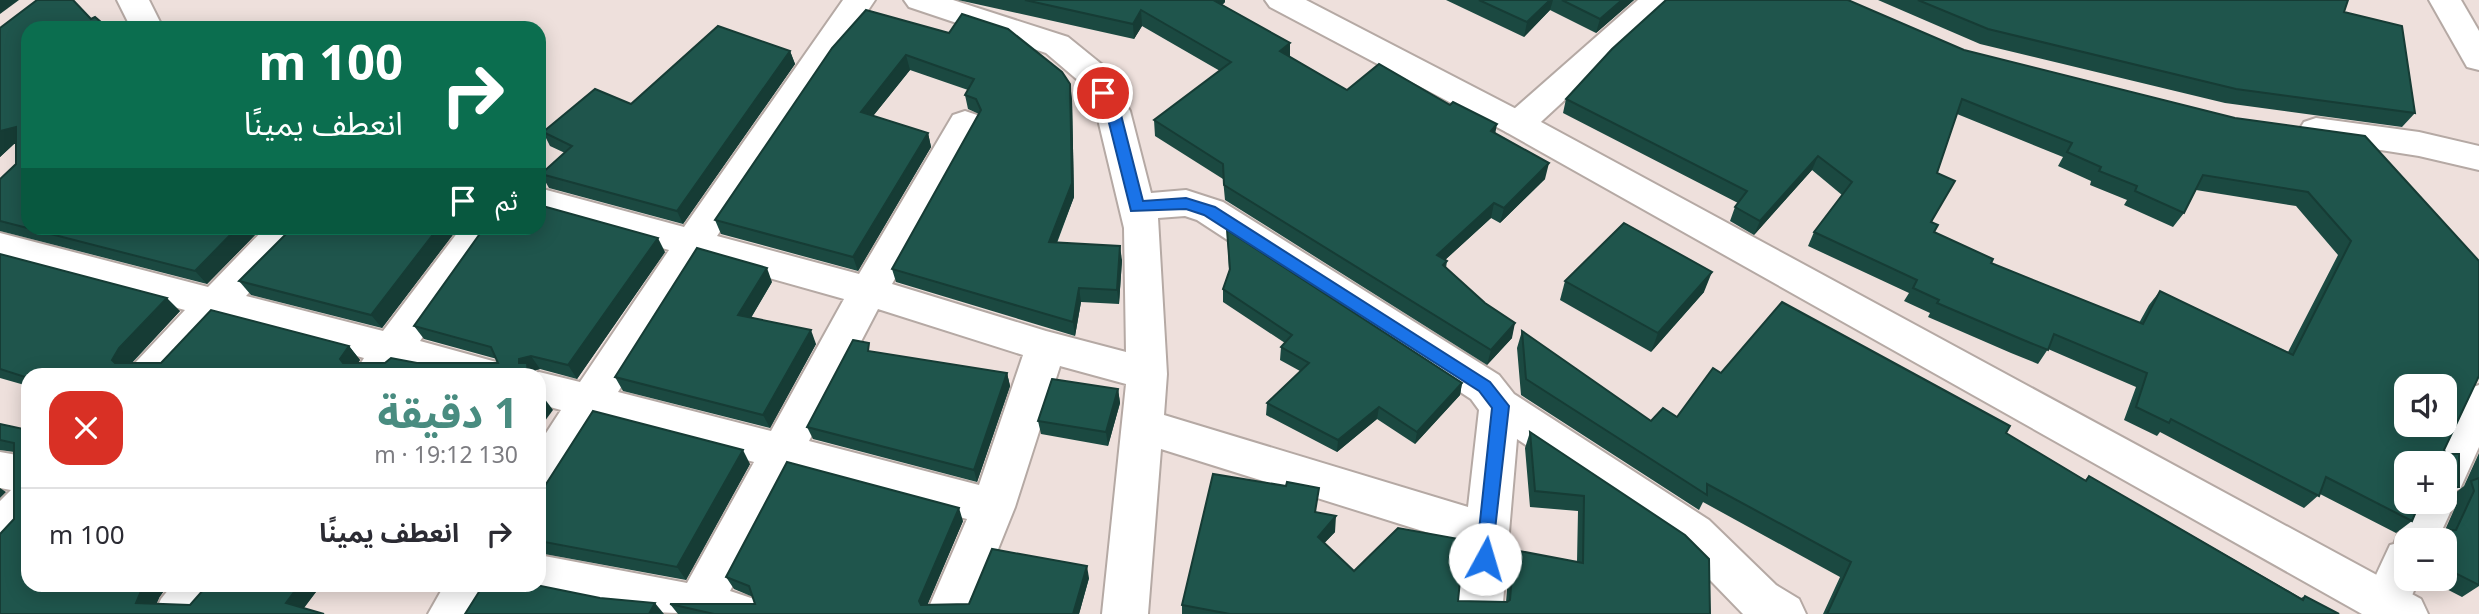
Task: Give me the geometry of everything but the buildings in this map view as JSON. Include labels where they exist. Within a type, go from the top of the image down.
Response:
[{"type":"street","points":[[133,0],[144,21]]},
{"type":"street","points":[[546,468],[587,401],[859,0]]},
{"type":"street","points":[[920,0],[1057,45],[1093,75],[1113,111],[1142,229],[1147,374],[1125,614]]},
{"type":"street","points":[[1281,0],[1518,124],[2396,609],[2400,591]]},
{"type":"street","points":[[1518,124],[1657,0]]},
{"type":"street","points":[[2445,0],[2479,59]]},
{"type":"street","points":[[546,576],[710,611],[782,452],[868,291],[965,123]]},
{"type":"street","points":[[2290,127],[2420,144],[2479,159]]},
{"type":"street","points":[[546,203],[868,291],[1147,374]]},
{"type":"street","points":[[1137,207],[1186,203],[1210,211],[1485,387],[1500,406],[1694,534],[1760,600],[1783,614]]},
{"type":"street","points":[[155,368],[281,235]]},
{"type":"street","points":[[384,362],[476,235]]},
{"type":"street","points":[[0,247],[217,304],[384,362],[435,368]]},
{"type":"street","points":[[949,614],[993,507],[1046,346]]},
{"type":"street","points":[[546,390],[993,507]]},
{"type":"street","points":[[2456,451],[2479,402]]},
{"type":"street","points":[[1479,614],[1500,406]]},
{"type":"street","points":[[1143,426],[1488,532]]},
{"type":"street","points":[[0,470],[21,474]]},
{"type":"street","points":[[0,531],[21,508]]},
{"type":"street","points":[[177,614],[195,592]]},
{"type":"street","points":[[452,614],[466,592]]},
{"type":"route","points":[[1103,93],[1113,111],[1137,207],[1186,203],[1210,211],[1485,387],[1500,406],[1485,559]]}]
